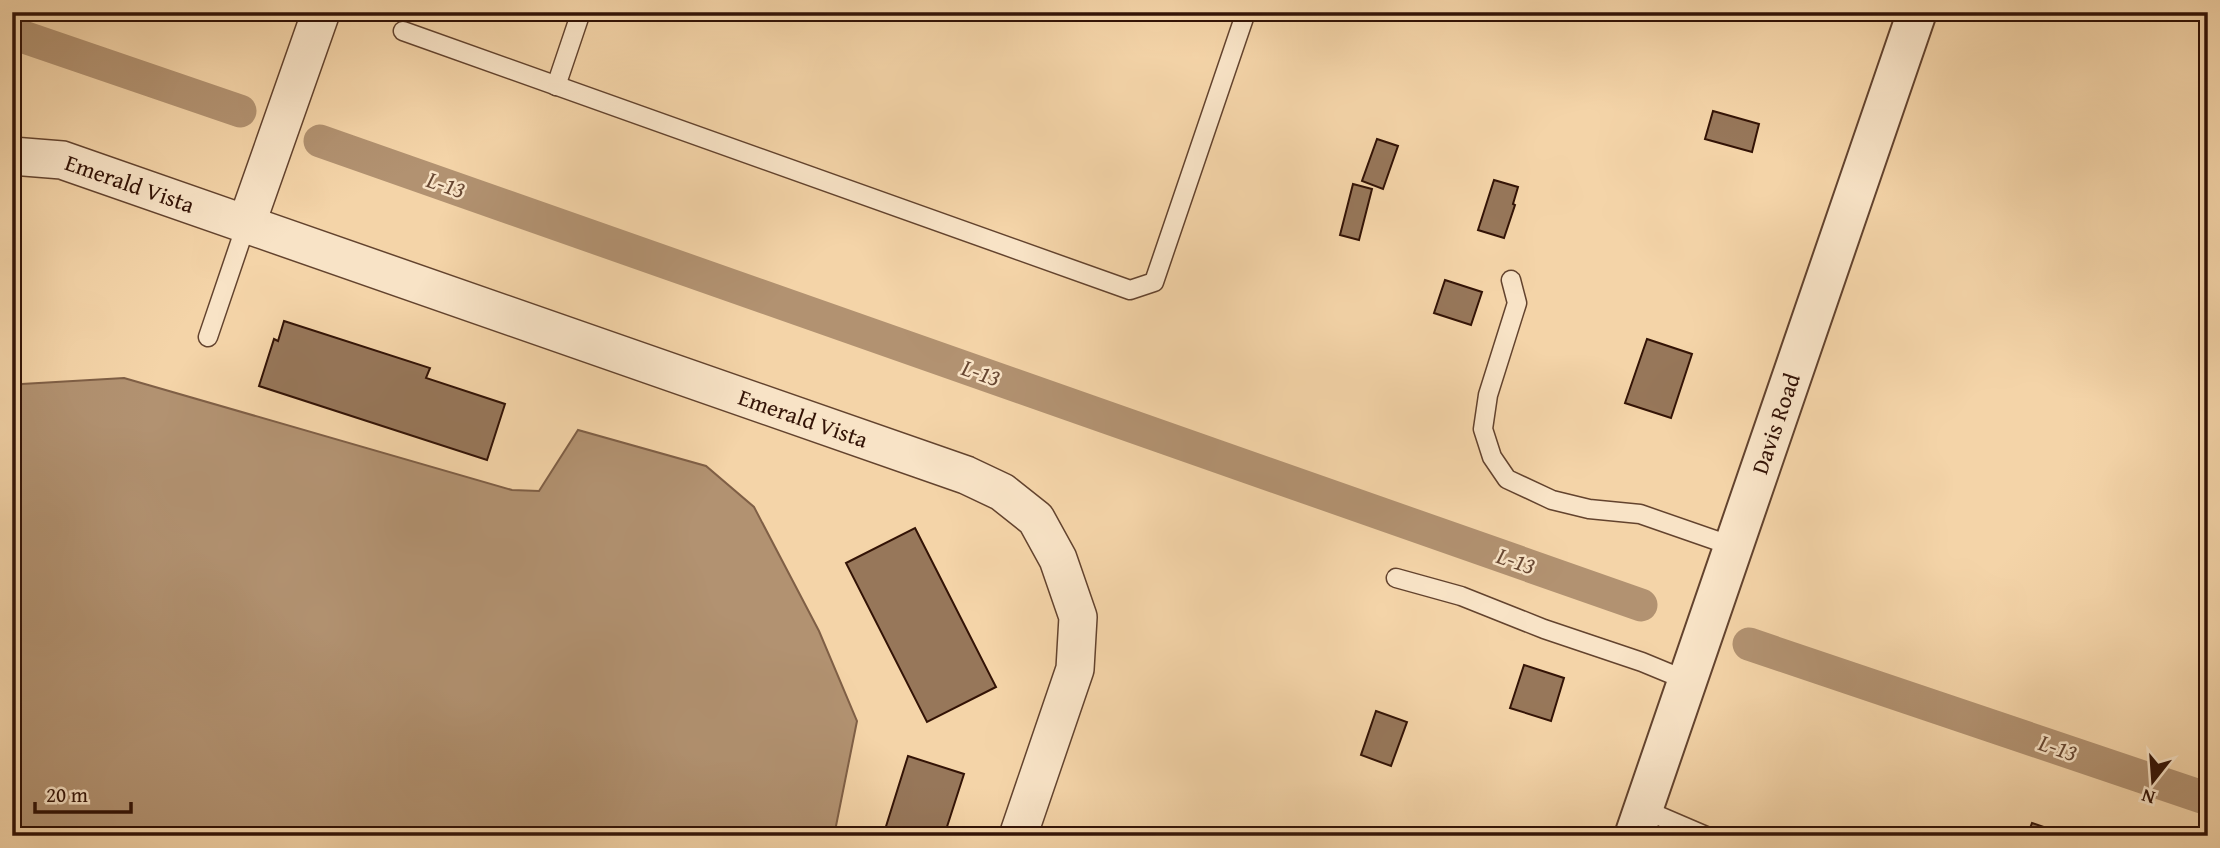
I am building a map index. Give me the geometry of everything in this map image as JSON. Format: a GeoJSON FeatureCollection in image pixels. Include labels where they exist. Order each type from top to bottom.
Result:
{"type":"FeatureCollection","features":[{"type":"Feature","properties":{"kind":"street"},"geometry":{"type":"LineString","coordinates":[[246,225],[321,12]]}},
{"type":"Feature","properties":{"kind":"street","name":"Davis Road"},"geometry":{"type":"LineString","coordinates":[[1639,822],[1917,12]]}},
{"type":"Feature","properties":{"kind":"street","name":"Emerald Vista"},"geometry":{"type":"LineString","coordinates":[[12,156],[62,160],[966,475],[1002,492],[1036,519],[1058,559],[1078,617],[1074,669],[1018,836]]}},
{"type":"Feature","properties":{"kind":"lane"},"geometry":{"type":"LineString","coordinates":[[556,86],[581,12]]}},
{"type":"Feature","properties":{"kind":"lane"},"geometry":{"type":"LineString","coordinates":[[403,32],[1130,290],[1153,282],[1246,12]]}},
{"type":"Feature","properties":{"kind":"lane"},"geometry":{"type":"LineString","coordinates":[[208,337],[246,225]]}},
{"type":"Feature","properties":{"kind":"lane"},"geometry":{"type":"LineString","coordinates":[[1511,280],[1517,303],[1489,396],[1483,429],[1492,457],[1507,479],[1552,500],[1589,509],[1640,514],[1735,547]]}},
{"type":"Feature","properties":{"kind":"lane"},"geometry":{"type":"LineString","coordinates":[[1396,578],[1461,596],[1688,681]]}},
{"type":"Feature","properties":{"kind":"lane"},"geometry":{"type":"LineString","coordinates":[[1639,822],[1706,836]]}},
{"type":"Feature","properties":{"kind":"shaded area"},"geometry":{"type":"Polygon","coordinates":[[[124,378],[512,490],[539,491],[578,430],[706,466],[754,507],[819,631],[857,721],[834,836],[12,836],[12,398],[22,384],[124,378]]]}},
{"type":"Feature","properties":{"kind":"building"},"geometry":{"type":"Polygon","coordinates":[[[1713,111],[1759,124],[1752,152],[1705,139],[1713,111]]]}},
{"type":"Feature","properties":{"kind":"building"},"geometry":{"type":"Polygon","coordinates":[[[1377,139],[1398,146],[1383,189],[1362,181],[1377,139]]]}},
{"type":"Feature","properties":{"kind":"building"},"geometry":{"type":"Polygon","coordinates":[[[1494,180],[1518,187],[1504,238],[1478,230],[1494,180]]]}},
{"type":"Feature","properties":{"kind":"building"},"geometry":{"type":"Polygon","coordinates":[[[1353,184],[1372,189],[1359,240],[1340,235],[1353,184]]]}},
{"type":"Feature","properties":{"kind":"building"},"geometry":{"type":"Polygon","coordinates":[[[1445,280],[1482,292],[1471,325],[1434,313],[1445,280]]]}},
{"type":"Feature","properties":{"kind":"building"},"geometry":{"type":"Polygon","coordinates":[[[284,321],[430,368],[426,378],[505,404],[487,460],[259,386],[274,339],[278,341],[284,321]]]}},
{"type":"Feature","properties":{"kind":"building"},"geometry":{"type":"Polygon","coordinates":[[[1647,339],[1692,354],[1671,418],[1625,403],[1647,339]]]}},
{"type":"Feature","properties":{"kind":"building"},"geometry":{"type":"Polygon","coordinates":[[[915,528],[996,687],[927,722],[846,563],[915,528]]]}},
{"type":"Feature","properties":{"kind":"building"},"geometry":{"type":"Polygon","coordinates":[[[1524,665],[1564,678],[1551,721],[1510,708],[1524,665]]]}},
{"type":"Feature","properties":{"kind":"building"},"geometry":{"type":"Polygon","coordinates":[[[1376,711],[1407,722],[1391,766],[1361,755],[1376,711]]]}},
{"type":"Feature","properties":{"kind":"building"},"geometry":{"type":"Polygon","coordinates":[[[908,756],[964,774],[944,836],[883,836],[908,756]]]}},
{"type":"Feature","properties":{"kind":"building"},"geometry":{"type":"Polygon","coordinates":[[[2032,823],[2067,835],[2067,836],[2027,836],[2032,823]]]}},
{"type":"Feature","properties":{"kind":"waterway","name":"L-13"},"geometry":{"type":"LineString","coordinates":[[12,33],[240,111]]}},
{"type":"Feature","properties":{"kind":"waterway","name":"L-13"},"geometry":{"type":"LineString","coordinates":[[320,141],[1641,605]]}},
{"type":"Feature","properties":{"kind":"waterway","name":"L-13"},"geometry":{"type":"LineString","coordinates":[[1749,644],[2208,799]]}}]}
